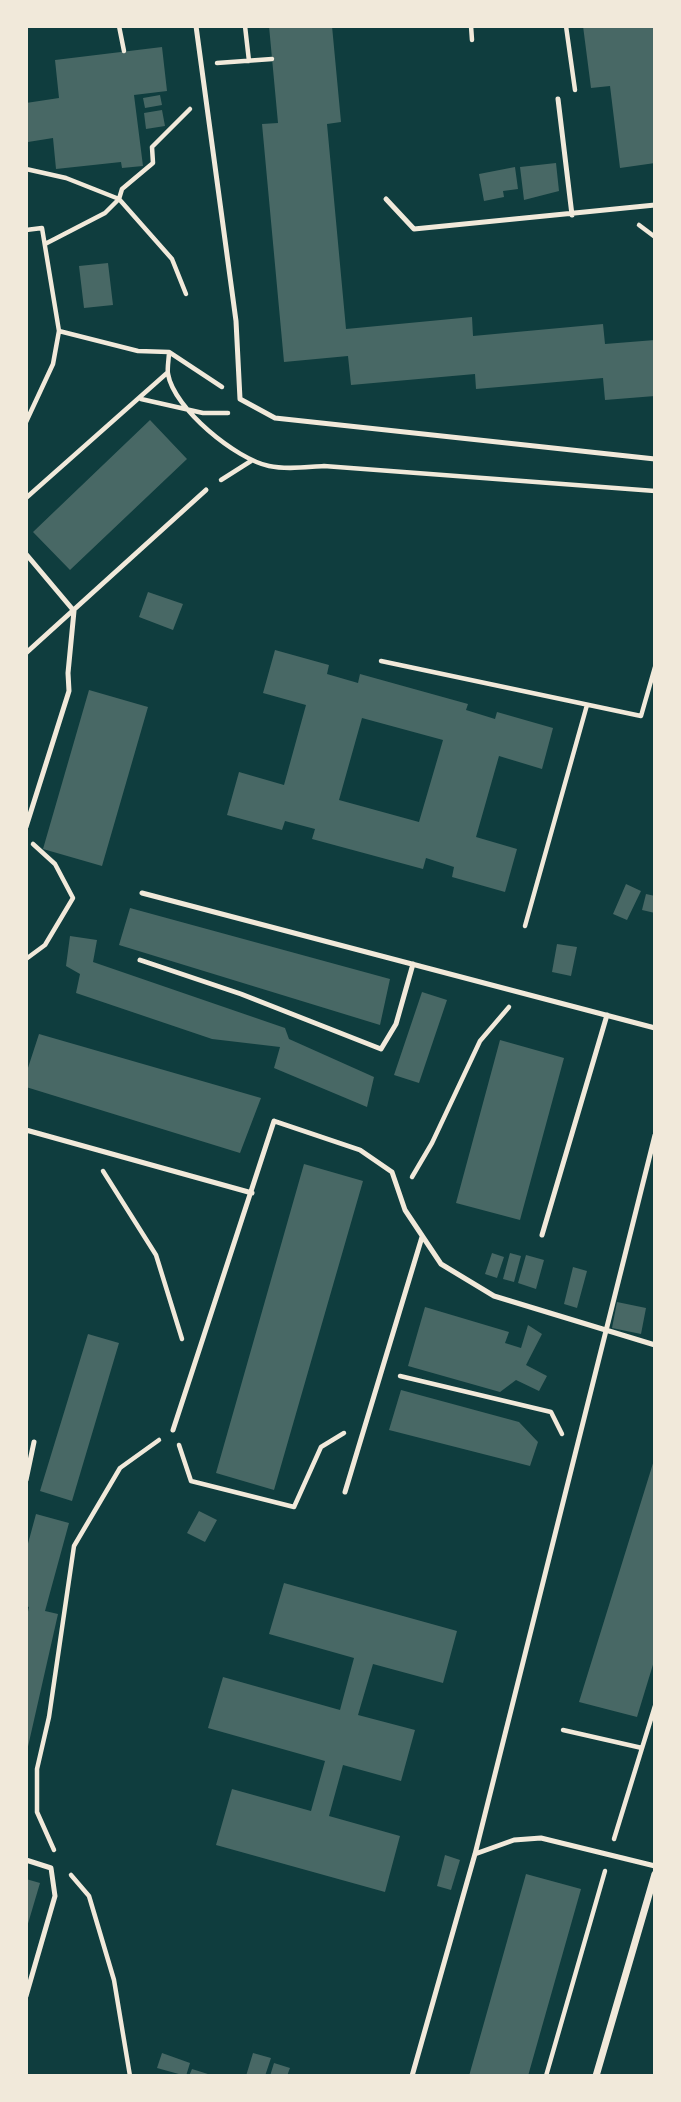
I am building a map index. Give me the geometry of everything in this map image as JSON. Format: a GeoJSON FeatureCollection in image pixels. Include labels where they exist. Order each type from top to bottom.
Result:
{"type":"FeatureCollection","features":[{"type":"Feature","properties":{"kind":"street"},"geometry":{"type":"LineString","coordinates":[[596,2076],[654,1877]]}},
{"type":"Feature","properties":{"kind":"lane"},"geometry":{"type":"LineString","coordinates":[[196,26],[236,321],[240,399],[275,418],[301,422],[655,459]]}},
{"type":"Feature","properties":{"kind":"lane"},"geometry":{"type":"LineString","coordinates":[[558,99],[572,215]]}},
{"type":"Feature","properties":{"kind":"lane"},"geometry":{"type":"LineString","coordinates":[[386,199],[414,229],[655,205]]}},
{"type":"Feature","properties":{"kind":"lane"},"geometry":{"type":"LineString","coordinates":[[26,653],[206,491]]}},
{"type":"Feature","properties":{"kind":"lane"},"geometry":{"type":"LineString","coordinates":[[26,554],[74,611],[68,673],[69,691],[26,827]]}},
{"type":"Feature","properties":{"kind":"lane"},"geometry":{"type":"LineString","coordinates":[[142,893],[655,1028]]}},
{"type":"Feature","properties":{"kind":"lane"},"geometry":{"type":"LineString","coordinates":[[140,960],[241,994],[380,1049],[396,1024],[413,964]]}},
{"type":"Feature","properties":{"kind":"lane"},"geometry":{"type":"LineString","coordinates":[[542,1235],[607,1015]]}},
{"type":"Feature","properties":{"kind":"lane"},"geometry":{"type":"LineString","coordinates":[[173,1430],[274,1121],[360,1150],[392,1172],[400,1197],[422,1237],[441,1264],[494,1296],[606,1333],[655,1345]]}},
{"type":"Feature","properties":{"kind":"lane"},"geometry":{"type":"LineString","coordinates":[[26,1130],[252,1193]]}},
{"type":"Feature","properties":{"kind":"lane"},"geometry":{"type":"LineString","coordinates":[[412,2076],[475,1854],[655,1135]]}},
{"type":"Feature","properties":{"kind":"lane"},"geometry":{"type":"LineString","coordinates":[[345,1492],[422,1237]]}},
{"type":"Feature","properties":{"kind":"lane"},"geometry":{"type":"LineString","coordinates":[[26,1480],[34,1442]]}},
{"type":"Feature","properties":{"kind":"lane"},"geometry":{"type":"LineString","coordinates":[[475,1854],[514,1840],[541,1838],[655,1866]]}},
{"type":"Feature","properties":{"kind":"lane"},"geometry":{"type":"LineString","coordinates":[[26,1860],[51,1868],[55,1896],[26,1996]]}},
{"type":"Feature","properties":{"kind":"path"},"geometry":{"type":"LineString","coordinates":[[119,26],[124,51]]}},
{"type":"Feature","properties":{"kind":"path"},"geometry":{"type":"LineString","coordinates":[[246,26],[249,61]]}},
{"type":"Feature","properties":{"kind":"path"},"geometry":{"type":"LineString","coordinates":[[471,26],[472,40]]}},
{"type":"Feature","properties":{"kind":"path"},"geometry":{"type":"LineString","coordinates":[[212,74],[211,64],[272,59]]}},
{"type":"Feature","properties":{"kind":"path"},"geometry":{"type":"LineString","coordinates":[[45,244],[96,218],[119,200],[122,189],[153,163],[152,147],[190,109],[206,100]]}},
{"type":"Feature","properties":{"kind":"path"},"geometry":{"type":"LineString","coordinates":[[26,169],[66,178],[119,200],[172,259],[187,294]]}},
{"type":"Feature","properties":{"kind":"path"},"geometry":{"type":"LineString","coordinates":[[639,225],[655,237]]}},
{"type":"Feature","properties":{"kind":"path"},"geometry":{"type":"LineString","coordinates":[[26,230],[43,228],[59,331],[53,364],[26,422]]}},
{"type":"Feature","properties":{"kind":"path"},"geometry":{"type":"LineString","coordinates":[[59,331],[138,351],[169,352],[240,399]]}},
{"type":"Feature","properties":{"kind":"path"},"geometry":{"type":"LineString","coordinates":[[169,352],[167,373],[178,398],[216,436],[251,461],[288,468],[324,466],[655,491]]}},
{"type":"Feature","properties":{"kind":"path"},"geometry":{"type":"LineString","coordinates":[[26,498],[167,373]]}},
{"type":"Feature","properties":{"kind":"path"},"geometry":{"type":"LineString","coordinates":[[140,399],[186,407],[203,413],[247,413],[261,410]]}},
{"type":"Feature","properties":{"kind":"path"},"geometry":{"type":"LineString","coordinates":[[206,491],[251,461]]}},
{"type":"Feature","properties":{"kind":"path"},"geometry":{"type":"LineString","coordinates":[[381,661],[641,716],[655,667]]}},
{"type":"Feature","properties":{"kind":"path"},"geometry":{"type":"LineString","coordinates":[[525,926],[587,705]]}},
{"type":"Feature","properties":{"kind":"path"},"geometry":{"type":"LineString","coordinates":[[26,838],[55,864],[73,898],[45,945],[26,959]]}},
{"type":"Feature","properties":{"kind":"path"},"geometry":{"type":"LineString","coordinates":[[400,1197],[432,1143],[480,1041],[521,992]]}},
{"type":"Feature","properties":{"kind":"path"},"geometry":{"type":"LineString","coordinates":[[87,1147],[156,1255],[192,1373]]}},
{"type":"Feature","properties":{"kind":"path"},"geometry":{"type":"LineString","coordinates":[[382,1371],[551,1412],[574,1460]]}},
{"type":"Feature","properties":{"kind":"path"},"geometry":{"type":"LineString","coordinates":[[60,1861],[37,1812],[37,1769],[49,1717],[74,1546],[120,1468],[173,1430],[191,1481],[294,1507],[321,1447],[367,1419]]}},
{"type":"Feature","properties":{"kind":"path"},"geometry":{"type":"LineString","coordinates":[[546,2076],[655,1706]]}},
{"type":"Feature","properties":{"kind":"path"},"geometry":{"type":"LineString","coordinates":[[563,1730],[642,1748]]}},
{"type":"Feature","properties":{"kind":"path"},"geometry":{"type":"LineString","coordinates":[[67,1870],[89,1896],[114,1980],[130,2076]]}},
{"type":"Feature","properties":{"kind":"building"},"geometry":{"type":"Polygon","coordinates":[[[269,26],[332,26],[341,122],[327,124],[346,329],[472,317],[473,336],[603,324],[605,344],[655,340],[655,396],[605,400],[603,378],[476,389],[475,374],[351,385],[348,356],[284,362],[262,124],[278,123],[269,26]]]}},
{"type":"Feature","properties":{"kind":"building"},"geometry":{"type":"Polygon","coordinates":[[[583,26],[655,26],[655,163],[620,168],[610,86],[591,88],[583,26]]]}},
{"type":"Feature","properties":{"kind":"building"},"geometry":{"type":"Polygon","coordinates":[[[162,47],[167,91],[134,95],[143,166],[122,168],[121,162],[56,169],[53,138],[28,142],[26,103],[59,98],[55,60],[162,47]]]}},
{"type":"Feature","properties":{"kind":"building"},"geometry":{"type":"Polygon","coordinates":[[[160,95],[162,105],[145,108],[143,98],[160,95]]]}},
{"type":"Feature","properties":{"kind":"building"},"geometry":{"type":"Polygon","coordinates":[[[162,110],[165,126],[146,129],[144,113],[162,110]]]}},
{"type":"Feature","properties":{"kind":"building"},"geometry":{"type":"Polygon","coordinates":[[[556,163],[559,191],[524,200],[520,167],[556,163]]]}},
{"type":"Feature","properties":{"kind":"building"},"geometry":{"type":"Polygon","coordinates":[[[515,167],[518,189],[503,191],[504,197],[484,201],[479,174],[515,167]]]}},
{"type":"Feature","properties":{"kind":"building"},"geometry":{"type":"Polygon","coordinates":[[[108,263],[113,305],[84,308],[79,266],[108,263]]]}},
{"type":"Feature","properties":{"kind":"building"},"geometry":{"type":"Polygon","coordinates":[[[150,420],[187,459],[70,570],[33,532],[150,420]]]}},
{"type":"Feature","properties":{"kind":"building"},"geometry":{"type":"Polygon","coordinates":[[[148,592],[183,604],[173,630],[139,617],[148,592]]]}},
{"type":"Feature","properties":{"kind":"building"},"geometry":{"type":"Polygon","coordinates":[[[275,650],[329,665],[327,674],[358,683],[360,674],[468,704],[466,710],[495,719],[497,712],[553,728],[542,769],[499,756],[476,837],[517,849],[505,892],[452,877],[454,867],[426,858],[423,869],[312,839],[315,829],[285,821],[282,830],[227,815],[239,772],[284,785],[306,705],[263,693],[275,650]],[[362,718],[339,800],[419,822],[443,740],[362,718]]]}},
{"type":"Feature","properties":{"kind":"building"},"geometry":{"type":"Polygon","coordinates":[[[89,690],[148,707],[102,866],[43,849],[89,690]]]}},
{"type":"Feature","properties":{"kind":"building"},"geometry":{"type":"Polygon","coordinates":[[[626,884],[641,891],[627,920],[613,914],[626,884]]]}},
{"type":"Feature","properties":{"kind":"building"},"geometry":{"type":"Polygon","coordinates":[[[646,894],[655,896],[655,913],[642,910],[646,894]]]}},
{"type":"Feature","properties":{"kind":"building"},"geometry":{"type":"Polygon","coordinates":[[[130,908],[390,979],[380,1025],[119,945],[130,908]]]}},
{"type":"Feature","properties":{"kind":"building"},"geometry":{"type":"Polygon","coordinates":[[[70,936],[97,940],[93,962],[285,1028],[289,1039],[374,1077],[367,1107],[274,1068],[280,1047],[212,1039],[76,993],[80,974],[66,966],[70,936]]]}},
{"type":"Feature","properties":{"kind":"building"},"geometry":{"type":"Polygon","coordinates":[[[557,944],[577,947],[571,976],[552,972],[557,944]]]}},
{"type":"Feature","properties":{"kind":"building"},"geometry":{"type":"Polygon","coordinates":[[[422,992],[447,1000],[419,1083],[394,1075],[422,992]]]}},
{"type":"Feature","properties":{"kind":"building"},"geometry":{"type":"Polygon","coordinates":[[[39,1034],[261,1098],[240,1153],[26,1087],[26,1074],[39,1034]]]}},
{"type":"Feature","properties":{"kind":"building"},"geometry":{"type":"Polygon","coordinates":[[[500,1040],[564,1058],[520,1220],[456,1203],[500,1040]]]}},
{"type":"Feature","properties":{"kind":"building"},"geometry":{"type":"Polygon","coordinates":[[[304,1164],[363,1181],[274,1490],[216,1473],[304,1164]]]}},
{"type":"Feature","properties":{"kind":"building"},"geometry":{"type":"Polygon","coordinates":[[[492,1253],[504,1257],[497,1278],[485,1274],[492,1253]]]}},
{"type":"Feature","properties":{"kind":"building"},"geometry":{"type":"Polygon","coordinates":[[[510,1253],[521,1256],[514,1282],[503,1279],[510,1253]]]}},
{"type":"Feature","properties":{"kind":"building"},"geometry":{"type":"Polygon","coordinates":[[[526,1255],[544,1260],[536,1289],[518,1283],[526,1255]]]}},
{"type":"Feature","properties":{"kind":"building"},"geometry":{"type":"Polygon","coordinates":[[[573,1267],[587,1271],[577,1308],[564,1304],[573,1267]]]}},
{"type":"Feature","properties":{"kind":"building"},"geometry":{"type":"Polygon","coordinates":[[[617,1302],[646,1308],[641,1334],[612,1328],[617,1302]]]}},
{"type":"Feature","properties":{"kind":"building"},"geometry":{"type":"Polygon","coordinates":[[[425,1307],[509,1332],[505,1343],[521,1348],[528,1325],[542,1334],[526,1365],[547,1376],[539,1391],[516,1380],[500,1392],[408,1366],[425,1307]]]}},
{"type":"Feature","properties":{"kind":"building"},"geometry":{"type":"Polygon","coordinates":[[[88,1334],[119,1343],[72,1501],[40,1491],[88,1334]]]}},
{"type":"Feature","properties":{"kind":"building"},"geometry":{"type":"Polygon","coordinates":[[[401,1390],[519,1422],[538,1442],[530,1466],[389,1430],[401,1390]]]}},
{"type":"Feature","properties":{"kind":"building"},"geometry":{"type":"Polygon","coordinates":[[[654,1460],[655,1658],[637,1717],[579,1702],[654,1460]]]}},
{"type":"Feature","properties":{"kind":"building"},"geometry":{"type":"Polygon","coordinates":[[[199,1511],[217,1520],[205,1542],[187,1533],[199,1511]]]}},
{"type":"Feature","properties":{"kind":"building"},"geometry":{"type":"Polygon","coordinates":[[[36,1514],[69,1523],[45,1611],[58,1614],[27,1751],[26,1621],[29,1607],[26,1606],[26,1551],[36,1514]]]}},
{"type":"Feature","properties":{"kind":"building"},"geometry":{"type":"Polygon","coordinates":[[[284,1583],[457,1631],[443,1683],[373,1664],[358,1715],[415,1730],[401,1781],[343,1765],[329,1816],[400,1836],[385,1892],[216,1845],[232,1789],[311,1811],[325,1761],[208,1728],[223,1677],[340,1710],[354,1658],[269,1634],[284,1583]]]}},
{"type":"Feature","properties":{"kind":"building"},"geometry":{"type":"Polygon","coordinates":[[[445,1855],[460,1860],[451,1890],[437,1886],[445,1855]]]}},
{"type":"Feature","properties":{"kind":"building"},"geometry":{"type":"Polygon","coordinates":[[[526,1874],[581,1889],[528,2076],[469,2076],[526,1874]]]}},
{"type":"Feature","properties":{"kind":"building"},"geometry":{"type":"Polygon","coordinates":[[[26,1879],[40,1883],[27,1927],[26,1927],[26,1879]]]}},
{"type":"Feature","properties":{"kind":"building"},"geometry":{"type":"Polygon","coordinates":[[[162,2053],[190,2063],[186,2076],[157,2068],[162,2053]]]}},
{"type":"Feature","properties":{"kind":"building"},"geometry":{"type":"Polygon","coordinates":[[[253,2053],[271,2058],[265,2076],[246,2076],[253,2053]]]}},
{"type":"Feature","properties":{"kind":"building"},"geometry":{"type":"Polygon","coordinates":[[[274,2063],[290,2068],[287,2076],[270,2076],[274,2063]]]}},
{"type":"Feature","properties":{"kind":"building"},"geometry":{"type":"Polygon","coordinates":[[[192,2069],[211,2075],[189,2076],[192,2069]]]}}]}
